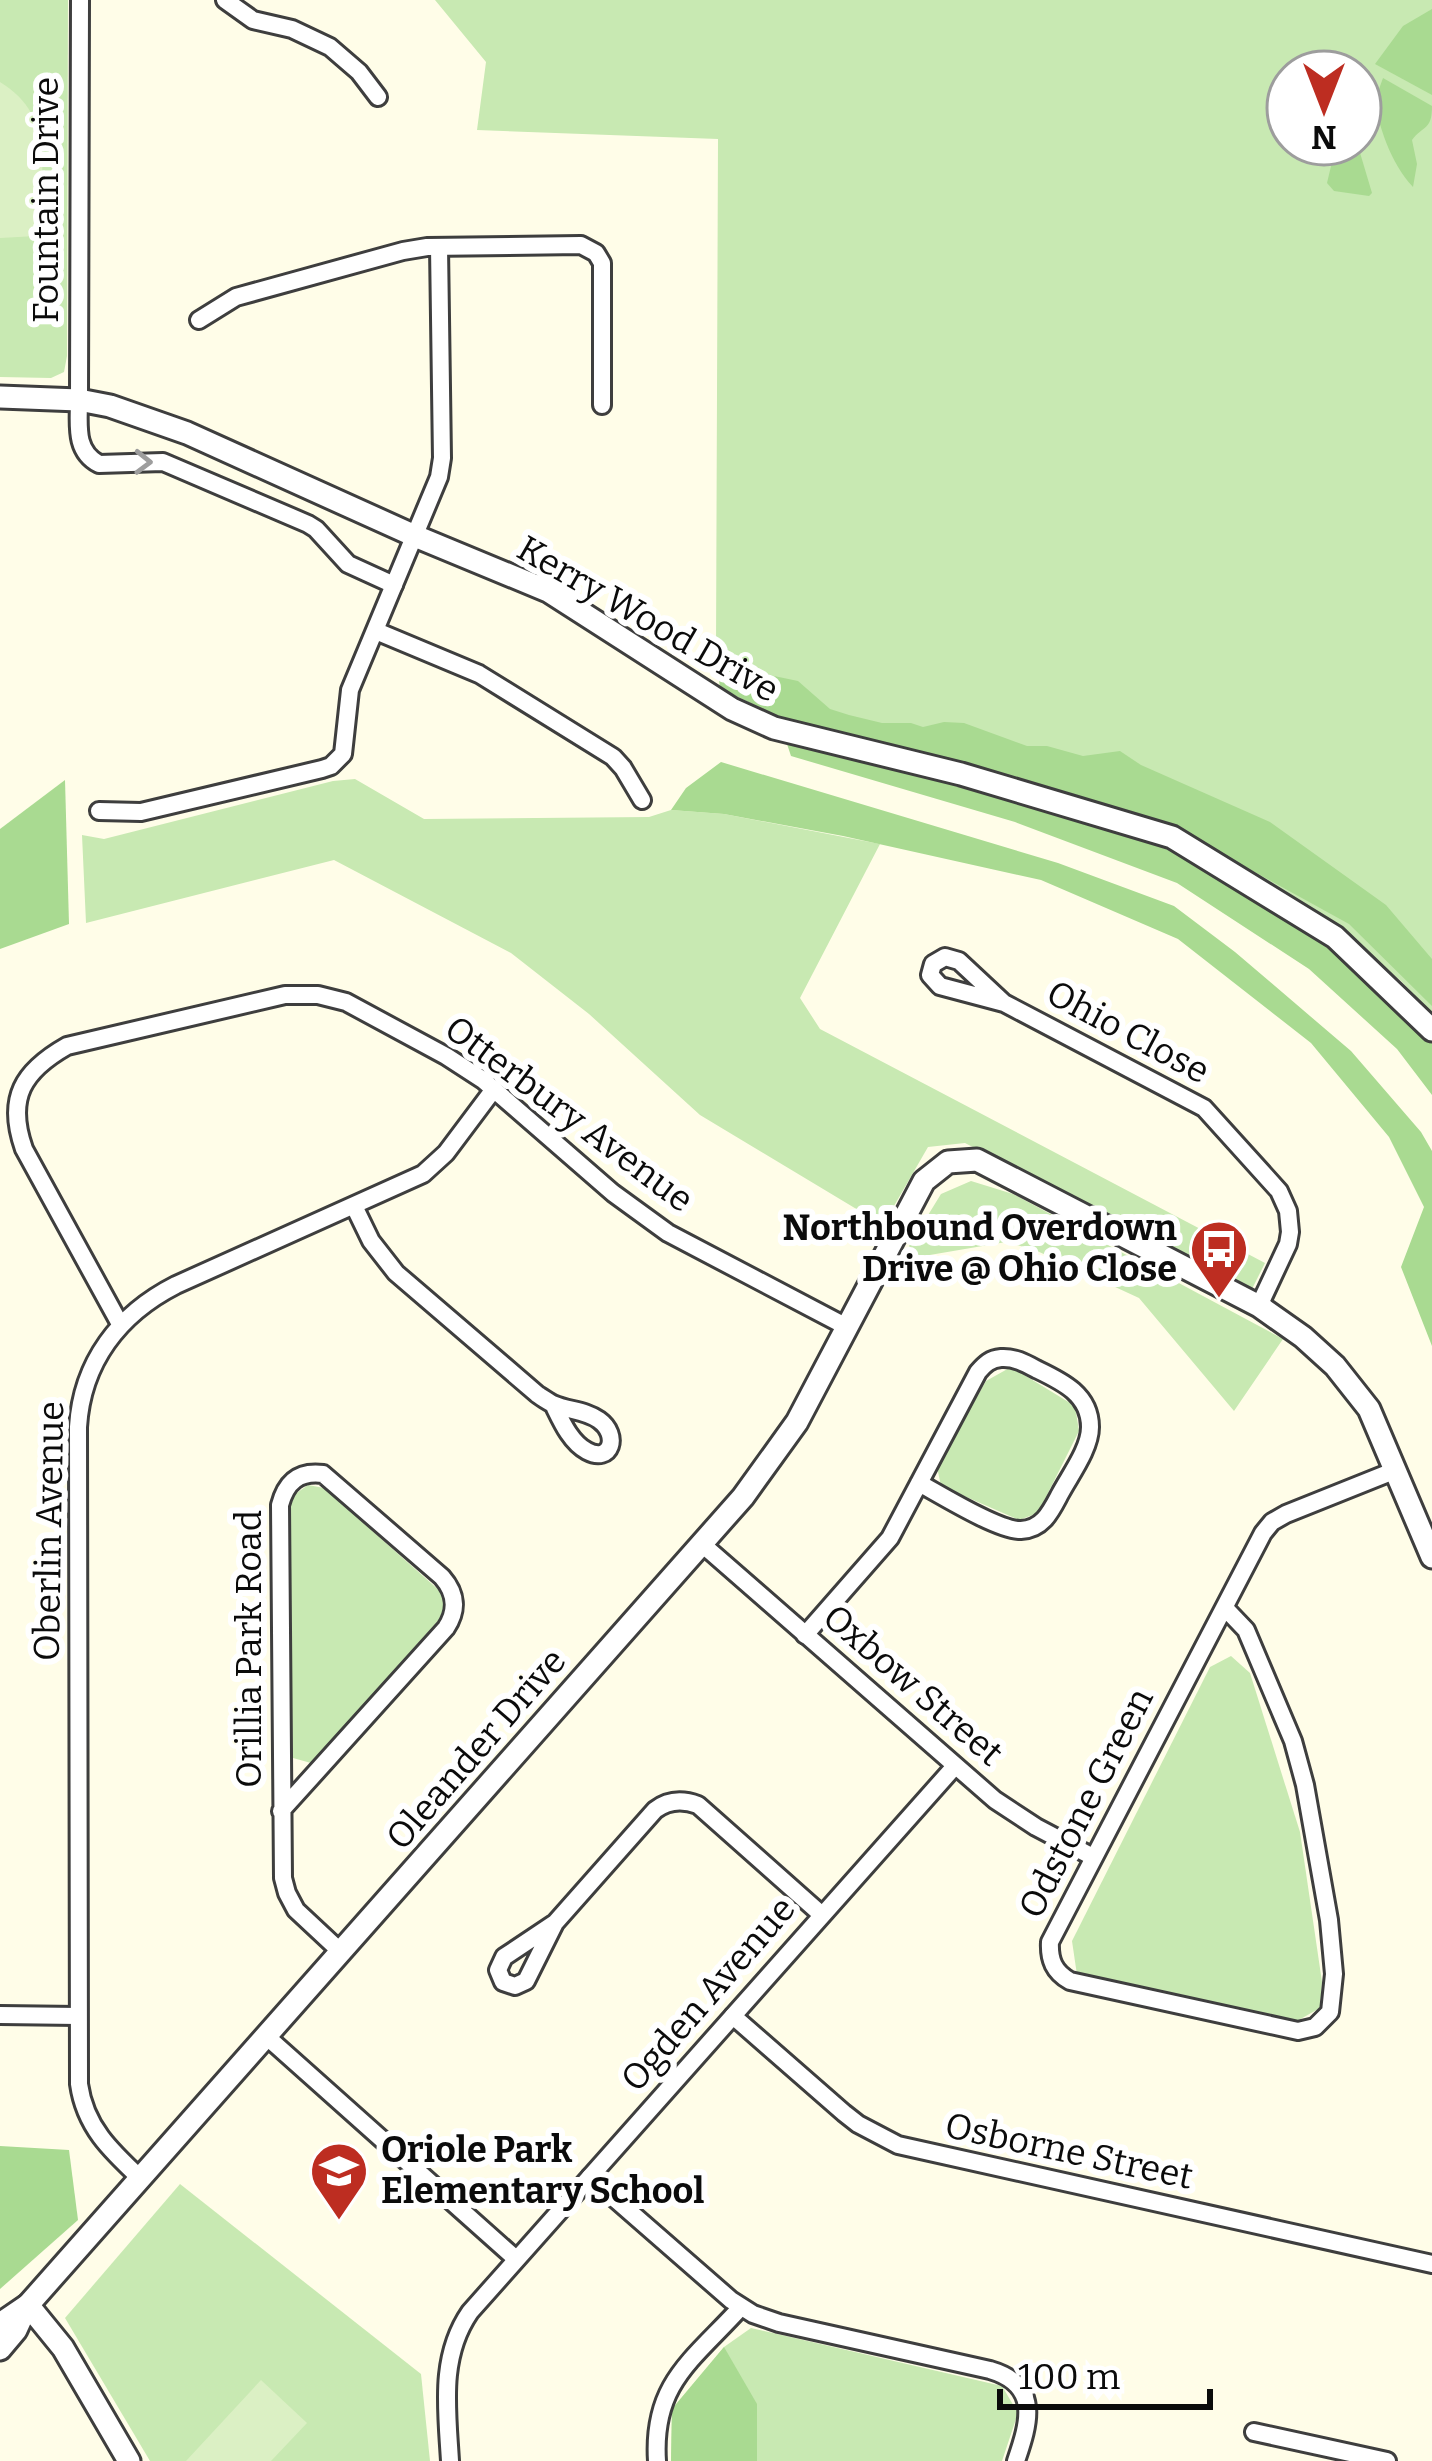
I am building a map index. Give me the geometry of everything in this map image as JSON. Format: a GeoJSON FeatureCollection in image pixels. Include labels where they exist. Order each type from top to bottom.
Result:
{"type":"FeatureCollection","features":[{"type":"Feature","properties":{"kind":"street","name":"Fountain Drive"},"geometry":{"type":"LineString","coordinates":[[80,0],[80,444],[99,464],[163,462],[308,524],[348,564],[394,585]]}},
{"type":"Feature","properties":{"kind":"street"},"geometry":{"type":"LineString","coordinates":[[225,0],[254,20],[292,29],[330,47],[359,72],[377,97]]}},
{"type":"Feature","properties":{"kind":"street"},"geometry":{"type":"LineString","coordinates":[[199,320],[236,297],[403,251],[581,245],[596,253],[602,263],[602,405]]}},
{"type":"Feature","properties":{"kind":"street"},"geometry":{"type":"LineString","coordinates":[[99,811],[141,812],[331,766],[343,754],[350,690],[436,487],[442,458],[439,247]]}},
{"type":"Feature","properties":{"kind":"street","name":"Kerry Wood Drive"},"geometry":{"type":"LineString","coordinates":[[0,397],[79,400],[187,433],[548,591],[732,709],[774,728],[962,774],[1172,837],[1335,937],[1432,1030]]}},
{"type":"Feature","properties":{"kind":"street"},"geometry":{"type":"LineString","coordinates":[[376,631],[479,674],[613,757],[642,800]]}},
{"type":"Feature","properties":{"kind":"street","name":"Otterbury Avenue"},"geometry":{"type":"LineString","coordinates":[[120,1324],[20,1136],[18,1107],[33,1069],[67,1046],[253,1001],[318,995],[366,1011],[446,1055],[494,1089],[649,1221],[847,1327]]}},
{"type":"Feature","properties":{"kind":"street","name":"Ohio Close"},"geometry":{"type":"LineString","coordinates":[[1004,1003],[1197,1102],[1271,1181],[1284,1201],[1290,1232],[1285,1255],[1258,1306]]}},
{"type":"Feature","properties":{"kind":"street","name":"Oberlin Avenue"},"geometry":{"type":"LineString","coordinates":[[141,2179],[99,2137],[79,2084],[79,1411],[93,1365],[120,1324],[146,1302],[429,1169],[494,1089]]}},
{"type":"Feature","properties":{"kind":"street","name":"Oleander Drive"},"geometry":{"type":"LineString","coordinates":[[0,2324],[28,2305],[743,1497],[787,1437],[924,1181],[948,1162],[976,1160],[1258,1306]]}},
{"type":"Feature","properties":{"kind":"street"},"geometry":{"type":"LineString","coordinates":[[354,1206],[371,1241],[396,1274],[522,1384],[553,1404]]}},
{"type":"Feature","properties":{"kind":"street"},"geometry":{"type":"LineString","coordinates":[[1258,1306],[1335,1366],[1369,1409],[1432,1557]]}},
{"type":"Feature","properties":{"kind":"street"},"geometry":{"type":"LineString","coordinates":[[805,1635],[890,1538],[919,1483],[978,1372],[989,1361],[1010,1358],[1044,1372],[1069,1386],[1087,1409],[1086,1444],[1050,1513],[1037,1526],[1004,1527],[919,1483]]}},
{"type":"Feature","properties":{"kind":"street","name":"Odstone Green"},"geometry":{"type":"LineString","coordinates":[[1226,1608],[1246,1630],[1300,1763],[1332,1937],[1330,2012],[1315,2027],[1298,2031],[1070,1981],[1052,1962],[1050,1942],[1258,1540],[1272,1522],[1396,1470]]}},
{"type":"Feature","properties":{"kind":"street","name":"Orillia Park Road"},"geometry":{"type":"LineString","coordinates":[[281,1811],[446,1628],[454,1611],[452,1590],[442,1577],[330,1478],[314,1473],[295,1478],[280,1505],[281,1811],[282,1866],[287,1893],[302,1918],[341,1952]]}},
{"type":"Feature","properties":{"kind":"street","name":"Oxbow Street"},"geometry":{"type":"LineString","coordinates":[[702,1544],[1017,1816],[1093,1857]]}},
{"type":"Feature","properties":{"kind":"street","name":"Ogden Avenue"},"geometry":{"type":"LineString","coordinates":[[450,2461],[447,2379],[454,2342],[470,2312],[955,1766]]}},
{"type":"Feature","properties":{"kind":"street"},"geometry":{"type":"LineString","coordinates":[[555,1923],[655,1810],[681,1800],[698,1805],[822,1915]]}},
{"type":"Feature","properties":{"kind":"street"},"geometry":{"type":"LineString","coordinates":[[0,2015],[78,2016]]}},
{"type":"Feature","properties":{"kind":"street","name":"Osborne Street"},"geometry":{"type":"LineString","coordinates":[[733,2016],[844,2113],[898,2145],[1432,2264]]}},
{"type":"Feature","properties":{"kind":"street"},"geometry":{"type":"LineString","coordinates":[[266,2036],[516,2259]]}},
{"type":"Feature","properties":{"kind":"street"},"geometry":{"type":"LineString","coordinates":[[590,2177],[741,2307],[778,2323],[1001,2373],[1018,2386],[1027,2403],[1027,2427],[1016,2461]]}},
{"type":"Feature","properties":{"kind":"street"},"geometry":{"type":"LineString","coordinates":[[28,2305],[63,2348],[129,2461]]}},
{"type":"Feature","properties":{"kind":"street","name":"Oleander Drive"},"geometry":{"type":"LineString","coordinates":[[0,2349],[28,2305]]}},
{"type":"Feature","properties":{"kind":"street"},"geometry":{"type":"LineString","coordinates":[[657,2461],[656,2427],[669,2388],[741,2307]]}},
{"type":"Feature","properties":{"kind":"street"},"geometry":{"type":"LineString","coordinates":[[1254,2432],[1387,2461]]}},
{"type":"Feature","properties":{"kind":"green space"},"geometry":{"type":"Polygon","coordinates":[[[0,0],[68,0],[67,356],[64,372],[51,378],[0,377],[0,0]]]}},
{"type":"Feature","properties":{"kind":"green space"},"geometry":{"type":"Polygon","coordinates":[[[435,0],[1432,0],[1432,1014],[1401,981],[1337,928],[1175,828],[964,763],[777,716],[720,688],[716,648],[718,139],[477,130],[486,62],[435,0]]]}},
{"type":"Feature","properties":{"kind":"green space"},"geometry":{"type":"Polygon","coordinates":[[[1432,9],[1432,95],[1384,69],[1384,52],[1403,26],[1432,9]]]}},
{"type":"Feature","properties":{"kind":"green space"},"geometry":{"type":"Polygon","coordinates":[[[1384,79],[1432,106],[1429,124],[1412,140],[1417,164],[1413,187],[1384,133],[1384,79]]]}},
{"type":"Feature","properties":{"kind":"green space"},"geometry":{"type":"Polygon","coordinates":[[[0,82],[19,97],[39,131],[42,171],[36,236],[0,238],[0,82]]]}},
{"type":"Feature","properties":{"kind":"green space"},"geometry":{"type":"Polygon","coordinates":[[[1331,168],[1365,168],[1372,193],[1334,191],[1327,183],[1331,168]]]}},
{"type":"Feature","properties":{"kind":"green space"},"geometry":{"type":"Polygon","coordinates":[[[716,648],[735,668],[798,681],[830,709],[849,715],[923,727],[964,723],[1027,746],[1083,756],[1120,751],[1141,765],[1270,822],[1386,905],[1432,959],[1432,1006],[1349,924],[1175,828],[964,763],[777,716],[720,688],[716,648]]]}},
{"type":"Feature","properties":{"kind":"green space"},"geometry":{"type":"Polygon","coordinates":[[[786,741],[1172,837],[1335,937],[1432,1030],[1432,1095],[1397,1049],[1309,969],[1177,883],[1015,822],[791,756],[786,741]]]}},
{"type":"Feature","properties":{"kind":"green space"},"geometry":{"type":"Polygon","coordinates":[[[721,762],[1058,863],[1174,906],[1235,952],[1351,1051],[1432,1151],[1432,1346],[1401,1267],[1424,1207],[1389,1137],[1311,1043],[1178,939],[1041,880],[843,836],[724,814],[671,810],[686,788],[721,762]]]}},
{"type":"Feature","properties":{"kind":"green space"},"geometry":{"type":"Polygon","coordinates":[[[355,779],[424,819],[649,817],[671,810],[724,814],[880,844],[800,998],[820,1029],[1265,1263],[1251,1291],[965,1143],[928,1147],[883,1225],[700,1115],[589,1014],[511,953],[334,860],[86,923],[82,835],[104,839],[355,779]]]}},
{"type":"Feature","properties":{"kind":"green space"},"geometry":{"type":"Polygon","coordinates":[[[65,780],[69,924],[0,949],[0,829],[65,780]]]}},
{"type":"Feature","properties":{"kind":"green space"},"geometry":{"type":"Polygon","coordinates":[[[971,1181],[1013,1194],[1283,1339],[1234,1411],[1139,1298],[1035,1250],[1006,1242],[918,1257],[909,1246],[941,1194],[971,1181]]]}},
{"type":"Feature","properties":{"kind":"green space"},"geometry":{"type":"Polygon","coordinates":[[[1011,1367],[1075,1406],[1079,1431],[1038,1513],[1019,1520],[941,1486],[937,1467],[986,1381],[1011,1367]]]}},
{"type":"Feature","properties":{"kind":"green space"},"geometry":{"type":"Polygon","coordinates":[[[308,1485],[324,1488],[441,1592],[445,1613],[311,1763],[293,1758],[290,1745],[291,1497],[308,1485]]]}},
{"type":"Feature","properties":{"kind":"green space"},"geometry":{"type":"Polygon","coordinates":[[[1231,1656],[1250,1673],[1300,1832],[1322,1982],[1320,2008],[1297,2021],[1077,1975],[1072,1941],[1210,1667],[1231,1656]]]}},
{"type":"Feature","properties":{"kind":"green space"},"geometry":{"type":"Polygon","coordinates":[[[0,2146],[69,2150],[78,2220],[0,2289],[0,2146]]]}},
{"type":"Feature","properties":{"kind":"green space"},"geometry":{"type":"Polygon","coordinates":[[[180,2184],[421,2374],[430,2461],[150,2461],[65,2318],[180,2184]]]}},
{"type":"Feature","properties":{"kind":"green space"},"geometry":{"type":"Polygon","coordinates":[[[751,2328],[1002,2386],[1018,2413],[1002,2461],[671,2461],[672,2409],[724,2347],[751,2328]]]}},
{"type":"Feature","properties":{"kind":"green space"},"geometry":{"type":"Polygon","coordinates":[[[724,2347],[757,2404],[757,2461],[671,2461],[672,2409],[724,2347]]]}},
{"type":"Feature","properties":{"kind":"green space"},"geometry":{"type":"Polygon","coordinates":[[[261,2380],[307,2423],[271,2461],[186,2461],[261,2380]]]}},
{"type":"Feature","properties":{"kind":"place","name":"Northbound Overdown Drive @ Ohio Close"},"geometry":{"type":"Point","coordinates":[1219,1300]}},
{"type":"Feature","properties":{"kind":"place","name":"Oriole Park Elementary School"},"geometry":{"type":"Point","coordinates":[339,2222]}}]}
